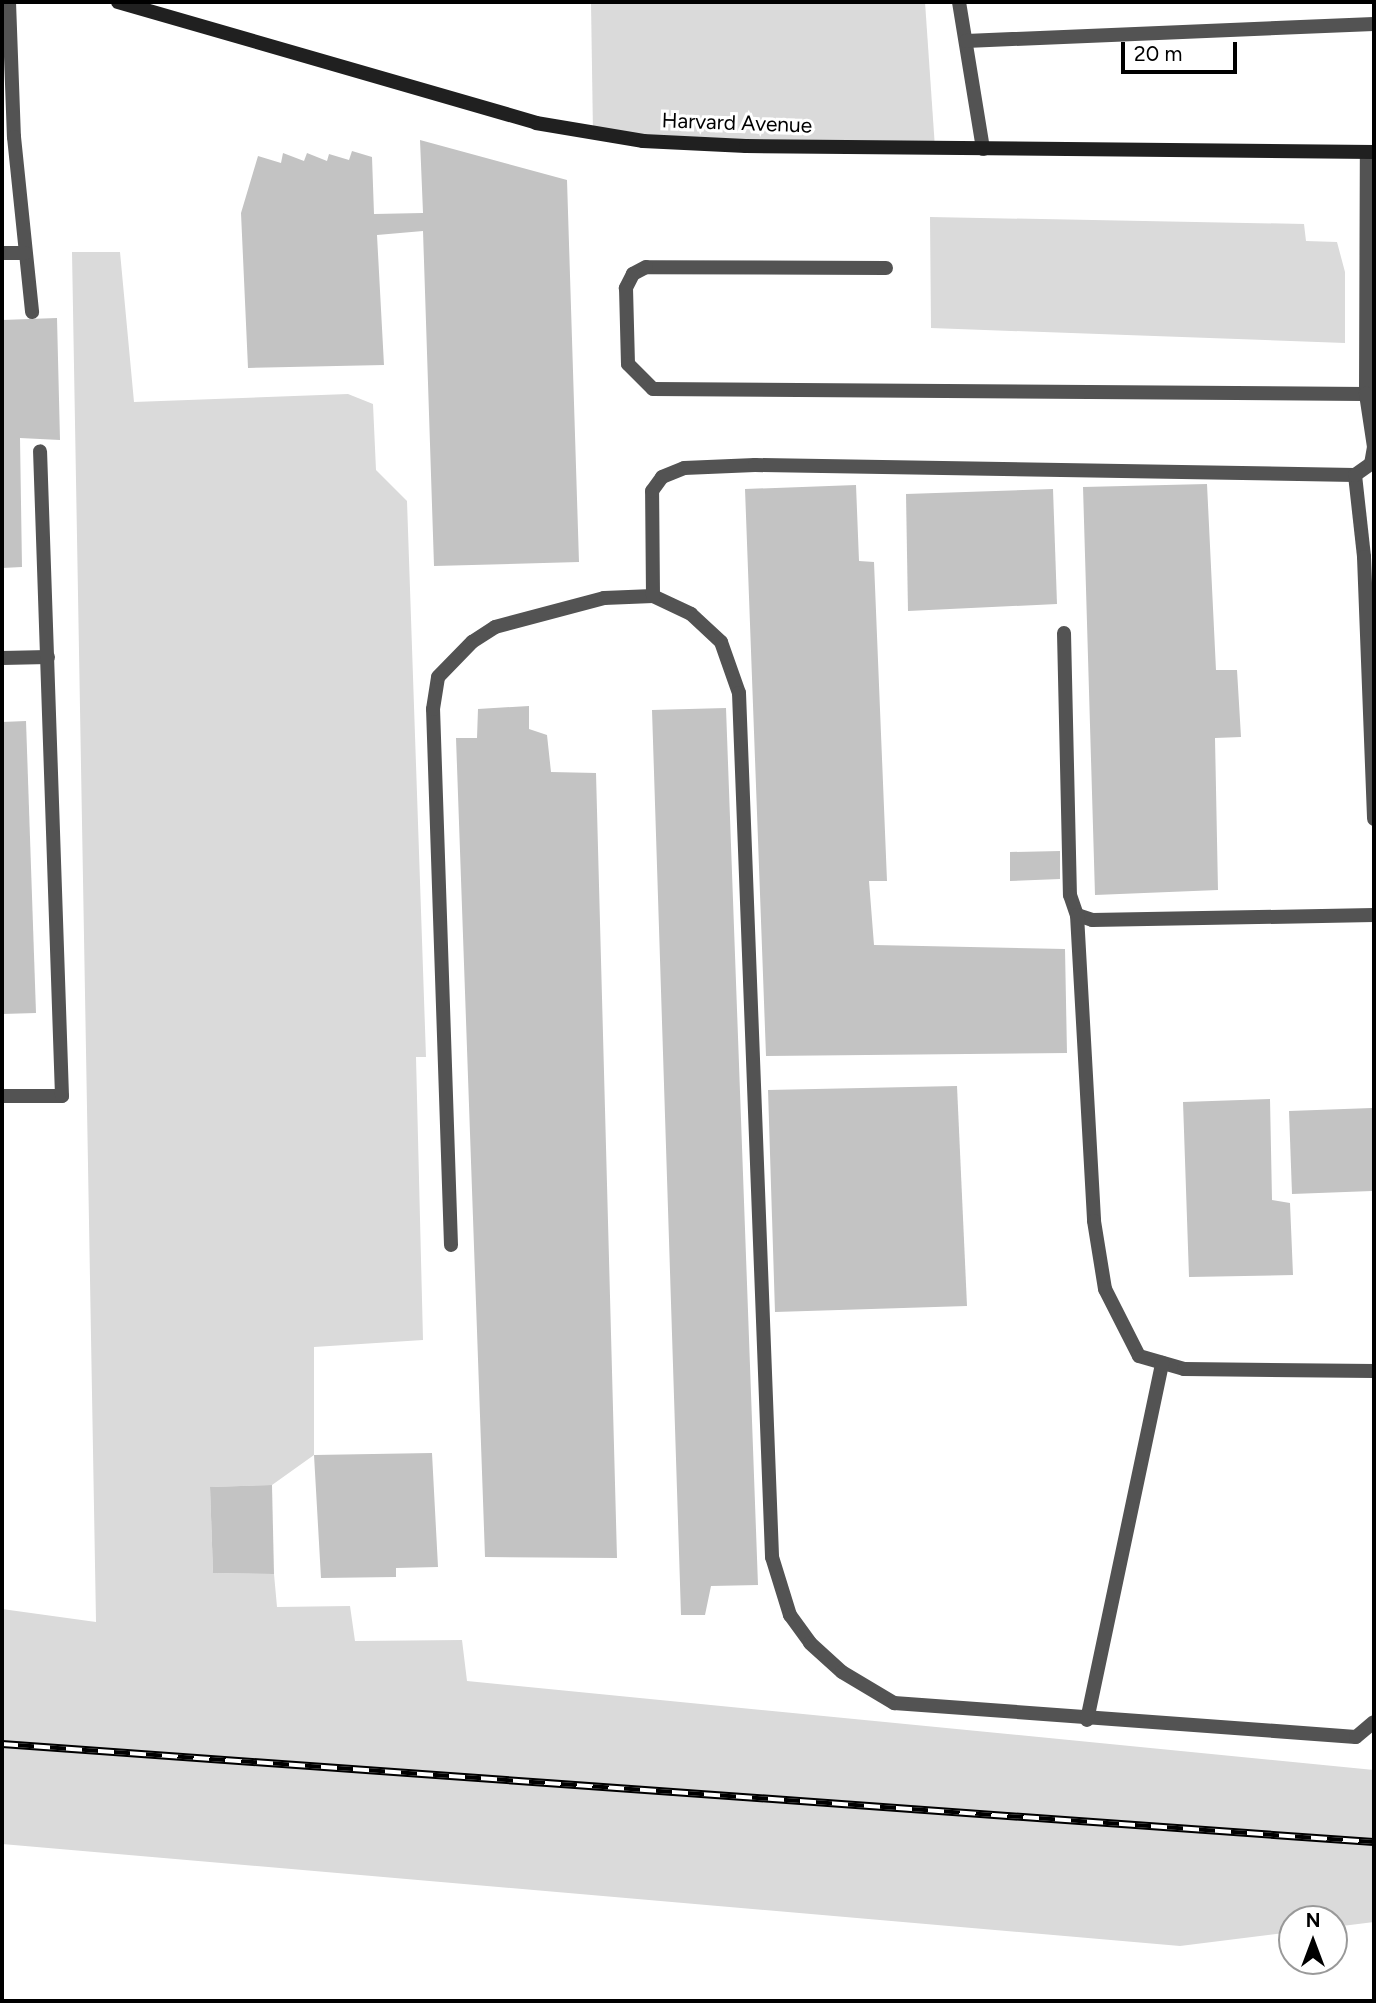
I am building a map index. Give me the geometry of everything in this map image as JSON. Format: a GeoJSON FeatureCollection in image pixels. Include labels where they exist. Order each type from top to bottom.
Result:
{"type":"FeatureCollection","features":[{"type":"Feature","properties":{"kind":"main road","name":"Harvard Avenue"},"geometry":{"type":"LineString","coordinates":[[118,2],[536,123],[593,134],[746,146],[1371,152]]}},
{"type":"Feature","properties":{"kind":"lane"},"geometry":{"type":"LineString","coordinates":[[9,2],[25,253],[32,312]]}},
{"type":"Feature","properties":{"kind":"lane"},"geometry":{"type":"LineString","coordinates":[[959,2],[983,149]]}},
{"type":"Feature","properties":{"kind":"lane"},"geometry":{"type":"LineString","coordinates":[[966,41],[1374,24]]}},
{"type":"Feature","properties":{"kind":"lane"},"geometry":{"type":"LineString","coordinates":[[653,596],[652,491],[662,477],[684,468],[755,465],[1355,475],[1371,464],[1374,447],[1366,394],[1371,152]]}},
{"type":"Feature","properties":{"kind":"lane"},"geometry":{"type":"LineString","coordinates":[[2,253],[25,253]]}},
{"type":"Feature","properties":{"kind":"lane"},"geometry":{"type":"LineString","coordinates":[[886,268],[646,267],[633,274],[626,288],[628,364],[653,389],[1366,394]]}},
{"type":"Feature","properties":{"kind":"lane"},"geometry":{"type":"LineString","coordinates":[[2,1096],[62,1097],[40,451]]}},
{"type":"Feature","properties":{"kind":"lane"},"geometry":{"type":"LineString","coordinates":[[1355,475],[1364,556],[1374,819]]}},
{"type":"Feature","properties":{"kind":"lane"},"geometry":{"type":"LineString","coordinates":[[451,1245],[433,709],[438,677],[472,642],[495,627],[604,598],[653,596],[691,614],[721,642],[739,693],[772,1557],[790,1615],[810,1643],[842,1672],[894,1703],[1087,1720],[1356,1737],[1374,1722]]}},
{"type":"Feature","properties":{"kind":"lane"},"geometry":{"type":"LineString","coordinates":[[1064,633],[1070,895],[1077,915],[1094,1221],[1105,1289],[1139,1356],[1184,1369],[1374,1371]]}},
{"type":"Feature","properties":{"kind":"lane"},"geometry":{"type":"LineString","coordinates":[[2,658],[48,657]]}},
{"type":"Feature","properties":{"kind":"lane"},"geometry":{"type":"LineString","coordinates":[[1077,915],[1092,920],[1374,915]]}},
{"type":"Feature","properties":{"kind":"lane"},"geometry":{"type":"LineString","coordinates":[[1087,1720],[1162,1363]]}},
{"type":"Feature","properties":{"kind":"shaded area"},"geometry":{"type":"Polygon","coordinates":[[[591,2],[925,2],[935,148],[593,134],[591,2]]]}},
{"type":"Feature","properties":{"kind":"shaded area"},"geometry":{"type":"Polygon","coordinates":[[[930,217],[1304,224],[1306,241],[1337,242],[1345,272],[1345,343],[931,328],[930,217]]]}},
{"type":"Feature","properties":{"kind":"shaded area"},"geometry":{"type":"Polygon","coordinates":[[[72,252],[120,252],[134,402],[348,394],[373,404],[376,470],[407,501],[426,1057],[416,1057],[423,1340],[314,1347],[314,1455],[272,1485],[210,1487],[213,1573],[274,1574],[277,1607],[350,1606],[355,1641],[462,1640],[467,1681],[1374,1770],[1374,1922],[1348,1925],[1348,1905],[1278,1905],[1278,1934],[1180,1946],[2,1844],[2,1609],[96,1622],[72,252]]]}},
{"type":"Feature","properties":{"kind":"building"},"geometry":{"type":"Polygon","coordinates":[[[420,140],[567,180],[579,562],[434,566],[423,231],[377,235],[384,365],[248,368],[241,213],[258,156],[281,163],[283,153],[304,161],[307,153],[327,161],[329,154],[349,160],[352,151],[372,157],[374,214],[423,213],[420,140]]]}},
{"type":"Feature","properties":{"kind":"building"},"geometry":{"type":"Polygon","coordinates":[[[57,318],[60,440],[20,438],[22,567],[2,568],[2,320],[57,318]]]}},
{"type":"Feature","properties":{"kind":"building"},"geometry":{"type":"Polygon","coordinates":[[[1207,484],[1216,670],[1237,670],[1241,737],[1215,738],[1218,890],[1095,895],[1083,487],[1207,484]]]}},
{"type":"Feature","properties":{"kind":"building"},"geometry":{"type":"Polygon","coordinates":[[[856,485],[859,561],[874,562],[887,881],[869,881],[874,945],[1065,949],[1067,1053],[766,1056],[745,489],[856,485]]]}},
{"type":"Feature","properties":{"kind":"building"},"geometry":{"type":"Polygon","coordinates":[[[1053,489],[1057,604],[908,611],[906,494],[1053,489]]]}},
{"type":"Feature","properties":{"kind":"building"},"geometry":{"type":"Polygon","coordinates":[[[529,706],[529,729],[547,735],[551,772],[596,773],[617,1558],[485,1557],[456,738],[477,738],[478,709],[529,706]]]}},
{"type":"Feature","properties":{"kind":"building"},"geometry":{"type":"Polygon","coordinates":[[[726,708],[758,1585],[711,1586],[705,1615],[681,1615],[652,710],[726,708]]]}},
{"type":"Feature","properties":{"kind":"building"},"geometry":{"type":"Polygon","coordinates":[[[26,721],[36,1013],[2,1014],[2,722],[26,721]]]}},
{"type":"Feature","properties":{"kind":"building"},"geometry":{"type":"Polygon","coordinates":[[[1060,851],[1060,879],[1010,881],[1010,852],[1060,851]]]}},
{"type":"Feature","properties":{"kind":"building"},"geometry":{"type":"Polygon","coordinates":[[[957,1086],[967,1306],[775,1312],[768,1090],[957,1086]]]}},
{"type":"Feature","properties":{"kind":"building"},"geometry":{"type":"Polygon","coordinates":[[[1270,1099],[1272,1200],[1290,1203],[1293,1275],[1189,1277],[1183,1102],[1270,1099]]]}},
{"type":"Feature","properties":{"kind":"building"},"geometry":{"type":"Polygon","coordinates":[[[1372,1108],[1372,1191],[1292,1194],[1289,1111],[1372,1108]]]}},
{"type":"Feature","properties":{"kind":"building"},"geometry":{"type":"Polygon","coordinates":[[[432,1453],[438,1567],[396,1568],[396,1577],[321,1578],[314,1455],[432,1453]]]}},
{"type":"Feature","properties":{"kind":"building"},"geometry":{"type":"Polygon","coordinates":[[[272,1485],[274,1574],[213,1573],[210,1487],[272,1485]]]}},
{"type":"Feature","properties":{"kind":"railway"},"geometry":{"type":"LineString","coordinates":[[2,1744],[1374,1842]]}}]}
